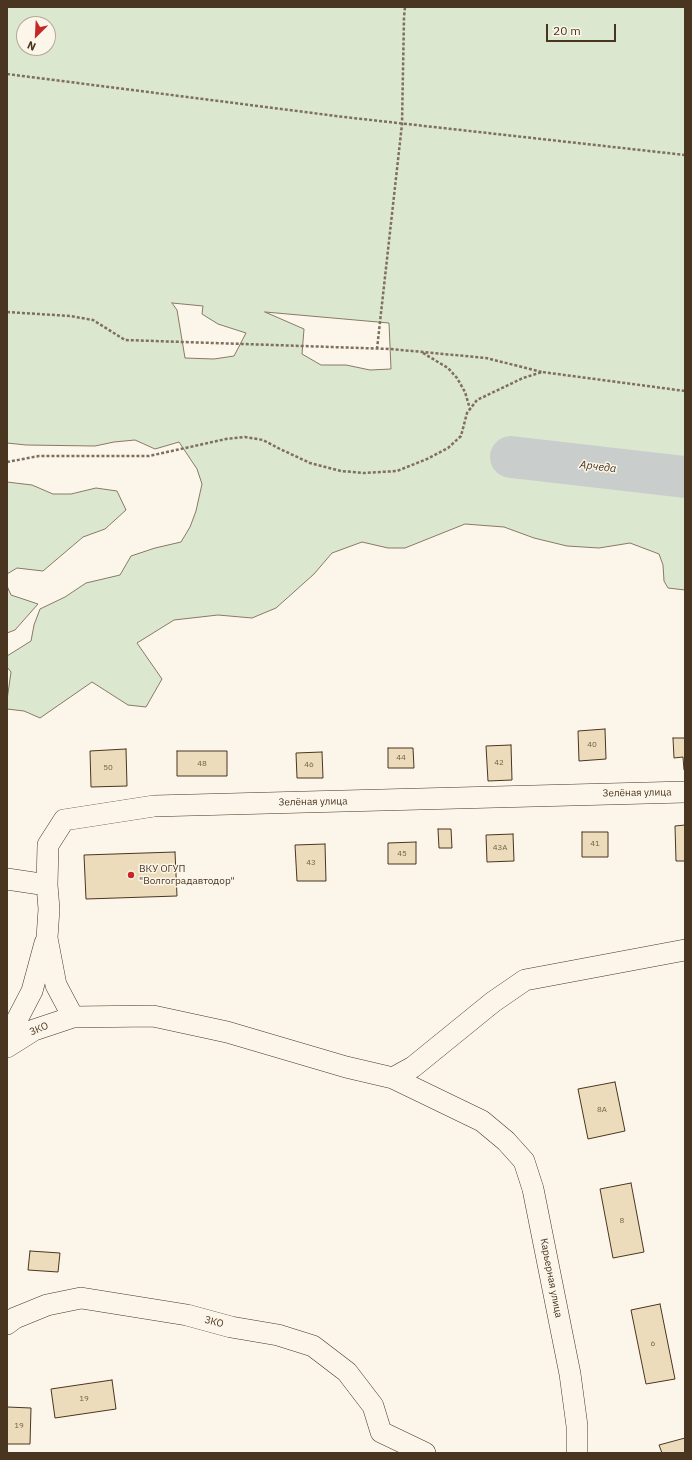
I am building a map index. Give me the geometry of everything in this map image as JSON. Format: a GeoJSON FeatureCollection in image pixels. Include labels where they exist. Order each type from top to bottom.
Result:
{"type":"FeatureCollection","features":[{"type":"Feature","properties":{"kind":"street","name":"Зелёная улица"},"geometry":{"type":"LineString","coordinates":[[7,1038],[32,991],[47,938],[49,909],[47,885],[48,845],[64,820],[154,806],[685,792]]}},
{"type":"Feature","properties":{"kind":"street"},"geometry":{"type":"LineString","coordinates":[[7,879],[47,885]]}},
{"type":"Feature","properties":{"kind":"street","name":"Зелёная улица"},"geometry":{"type":"LineString","coordinates":[[47,938],[56,985],[73,1017]]}},
{"type":"Feature","properties":{"kind":"street"},"geometry":{"type":"LineString","coordinates":[[393,1078],[412,1067],[493,1002],[525,980],[685,950]]}},
{"type":"Feature","properties":{"kind":"street","name":"ЗКО"},"geometry":{"type":"LineString","coordinates":[[7,1047],[34,1030],[73,1017],[153,1016],[228,1032],[346,1067],[393,1078]]}},
{"type":"Feature","properties":{"kind":"street","name":"Карьерная улица"},"geometry":{"type":"LineString","coordinates":[[393,1078],[482,1121],[506,1141],[524,1161],[533,1190],[570,1374],[577,1426],[577,1453]]}},
{"type":"Feature","properties":{"kind":"street","name":"ЗКО"},"geometry":{"type":"LineString","coordinates":[[7,1324],[15,1318],[47,1304],[81,1298],[187,1315],[231,1327],[278,1334],[313,1346],[347,1372],[372,1406],[388,1453]]}},
{"type":"Feature","properties":{"kind":"street"},"geometry":{"type":"LineString","coordinates":[[381,1432],[425,1453]]}},
{"type":"Feature","properties":{"kind":"path"},"geometry":{"type":"LineString","coordinates":[[377,349],[402,124],[405,7]]}},
{"type":"Feature","properties":{"kind":"path"},"geometry":{"type":"LineString","coordinates":[[7,74],[402,124],[685,155]]}},
{"type":"Feature","properties":{"kind":"path"},"geometry":{"type":"LineString","coordinates":[[7,312],[70,316],[93,320],[125,340],[422,352],[486,358],[542,372],[685,390]]}},
{"type":"Feature","properties":{"kind":"path"},"geometry":{"type":"LineString","coordinates":[[422,352],[448,368],[457,378],[465,392],[470,409]]}},
{"type":"Feature","properties":{"kind":"path"},"geometry":{"type":"LineString","coordinates":[[7,462],[39,456],[149,456],[226,439],[245,437],[263,440],[310,463],[341,471],[364,473],[397,471],[448,448],[461,436],[467,413],[477,400],[523,378],[542,372]]}},
{"type":"Feature","properties":{"kind":"green space"},"geometry":{"type":"Polygon","coordinates":[[[7,7],[685,7],[685,457],[672,462],[685,465],[685,590],[668,588],[664,581],[663,565],[659,554],[630,543],[599,548],[567,546],[534,538],[504,527],[465,524],[405,548],[388,548],[362,542],[332,553],[314,574],[276,608],[252,618],[218,615],[174,620],[137,643],[162,679],[146,707],[128,705],[92,682],[40,718],[24,711],[7,709],[11,672],[7,667],[7,656],[31,641],[34,625],[40,609],[65,597],[86,583],[120,575],[131,556],[155,548],[181,542],[190,527],[196,511],[202,484],[197,469],[179,442],[155,449],[135,440],[95,446],[26,445],[7,443],[7,7]],[[172,303],[177,310],[185,358],[214,359],[234,356],[246,333],[218,324],[202,314],[203,306],[172,303]],[[265,312],[304,329],[302,354],[321,365],[346,365],[370,370],[391,369],[389,323],[265,312]]]}},
{"type":"Feature","properties":{"kind":"green space"},"geometry":{"type":"Polygon","coordinates":[[[7,482],[32,485],[53,494],[71,494],[96,488],[117,491],[126,510],[105,529],[83,537],[43,571],[17,568],[7,574],[7,482]]]}},
{"type":"Feature","properties":{"kind":"green space"},"geometry":{"type":"Polygon","coordinates":[[[7,586],[11,595],[38,604],[15,630],[7,633],[7,586]]]}},
{"type":"Feature","properties":{"kind":"building"},"geometry":{"type":"Polygon","coordinates":[[[605,729],[606,759],[579,761],[578,731],[605,729]]]}},
{"type":"Feature","properties":{"kind":"building"},"geometry":{"type":"Polygon","coordinates":[[[673,738],[685,738],[685,770],[683,757],[674,758],[673,738]]]}},
{"type":"Feature","properties":{"kind":"building"},"geometry":{"type":"Polygon","coordinates":[[[511,745],[512,780],[488,781],[486,746],[511,745]]]}},
{"type":"Feature","properties":{"kind":"building"},"geometry":{"type":"Polygon","coordinates":[[[388,748],[413,748],[414,768],[388,768],[388,748]]]}},
{"type":"Feature","properties":{"kind":"building"},"geometry":{"type":"Polygon","coordinates":[[[126,749],[127,786],[91,787],[90,751],[126,749]]]}},
{"type":"Feature","properties":{"kind":"building"},"geometry":{"type":"Polygon","coordinates":[[[177,751],[227,751],[227,776],[177,776],[177,751]]]}},
{"type":"Feature","properties":{"kind":"building"},"geometry":{"type":"Polygon","coordinates":[[[322,752],[323,778],[297,778],[296,753],[322,752]]]}},
{"type":"Feature","properties":{"kind":"building"},"geometry":{"type":"Polygon","coordinates":[[[685,825],[685,861],[676,861],[675,826],[685,825]]]}},
{"type":"Feature","properties":{"kind":"building"},"geometry":{"type":"Polygon","coordinates":[[[438,829],[451,829],[452,848],[439,848],[438,829]]]}},
{"type":"Feature","properties":{"kind":"building"},"geometry":{"type":"Polygon","coordinates":[[[582,832],[608,832],[608,857],[582,857],[582,832]]]}},
{"type":"Feature","properties":{"kind":"building"},"geometry":{"type":"Polygon","coordinates":[[[513,834],[514,861],[487,862],[486,835],[513,834]]]}},
{"type":"Feature","properties":{"kind":"building"},"geometry":{"type":"Polygon","coordinates":[[[416,842],[416,864],[388,864],[388,843],[416,842]]]}},
{"type":"Feature","properties":{"kind":"building"},"geometry":{"type":"Polygon","coordinates":[[[325,844],[326,881],[297,881],[295,845],[325,844]]]}},
{"type":"Feature","properties":{"kind":"building","name":"ВКУ ОГУП \"Волгоградавтодор\""},"geometry":{"type":"Polygon","coordinates":[[[175,852],[177,896],[86,899],[84,855],[175,852]]]}},
{"type":"Feature","properties":{"kind":"building"},"geometry":{"type":"Polygon","coordinates":[[[615,1082],[625,1131],[588,1139],[578,1089],[615,1082]]]}},
{"type":"Feature","properties":{"kind":"building"},"geometry":{"type":"Polygon","coordinates":[[[631,1183],[644,1252],[613,1258],[600,1189],[631,1183]]]}},
{"type":"Feature","properties":{"kind":"building"},"geometry":{"type":"Polygon","coordinates":[[[30,1251],[60,1253],[58,1272],[28,1270],[30,1251]]]}},
{"type":"Feature","properties":{"kind":"building"},"geometry":{"type":"Polygon","coordinates":[[[660,1304],[675,1379],[646,1384],[631,1310],[660,1304]]]}},
{"type":"Feature","properties":{"kind":"building"},"geometry":{"type":"Polygon","coordinates":[[[112,1380],[116,1409],[55,1418],[51,1389],[112,1380]]]}},
{"type":"Feature","properties":{"kind":"building"},"geometry":{"type":"Polygon","coordinates":[[[7,1407],[31,1408],[30,1444],[7,1444],[7,1407]]]}},
{"type":"Feature","properties":{"kind":"building"},"geometry":{"type":"Polygon","coordinates":[[[685,1438],[685,1453],[662,1453],[659,1445],[685,1438]]]}},
{"type":"Feature","properties":{"kind":"waterway","name":"Арчеда"},"geometry":{"type":"LineString","coordinates":[[511,457],[685,477]]}},
{"type":"Feature","properties":{"kind":"place","name":"ВКУ ОГУП \"Волгоградавтодор\""},"geometry":{"type":"Point","coordinates":[131,875]}}]}
